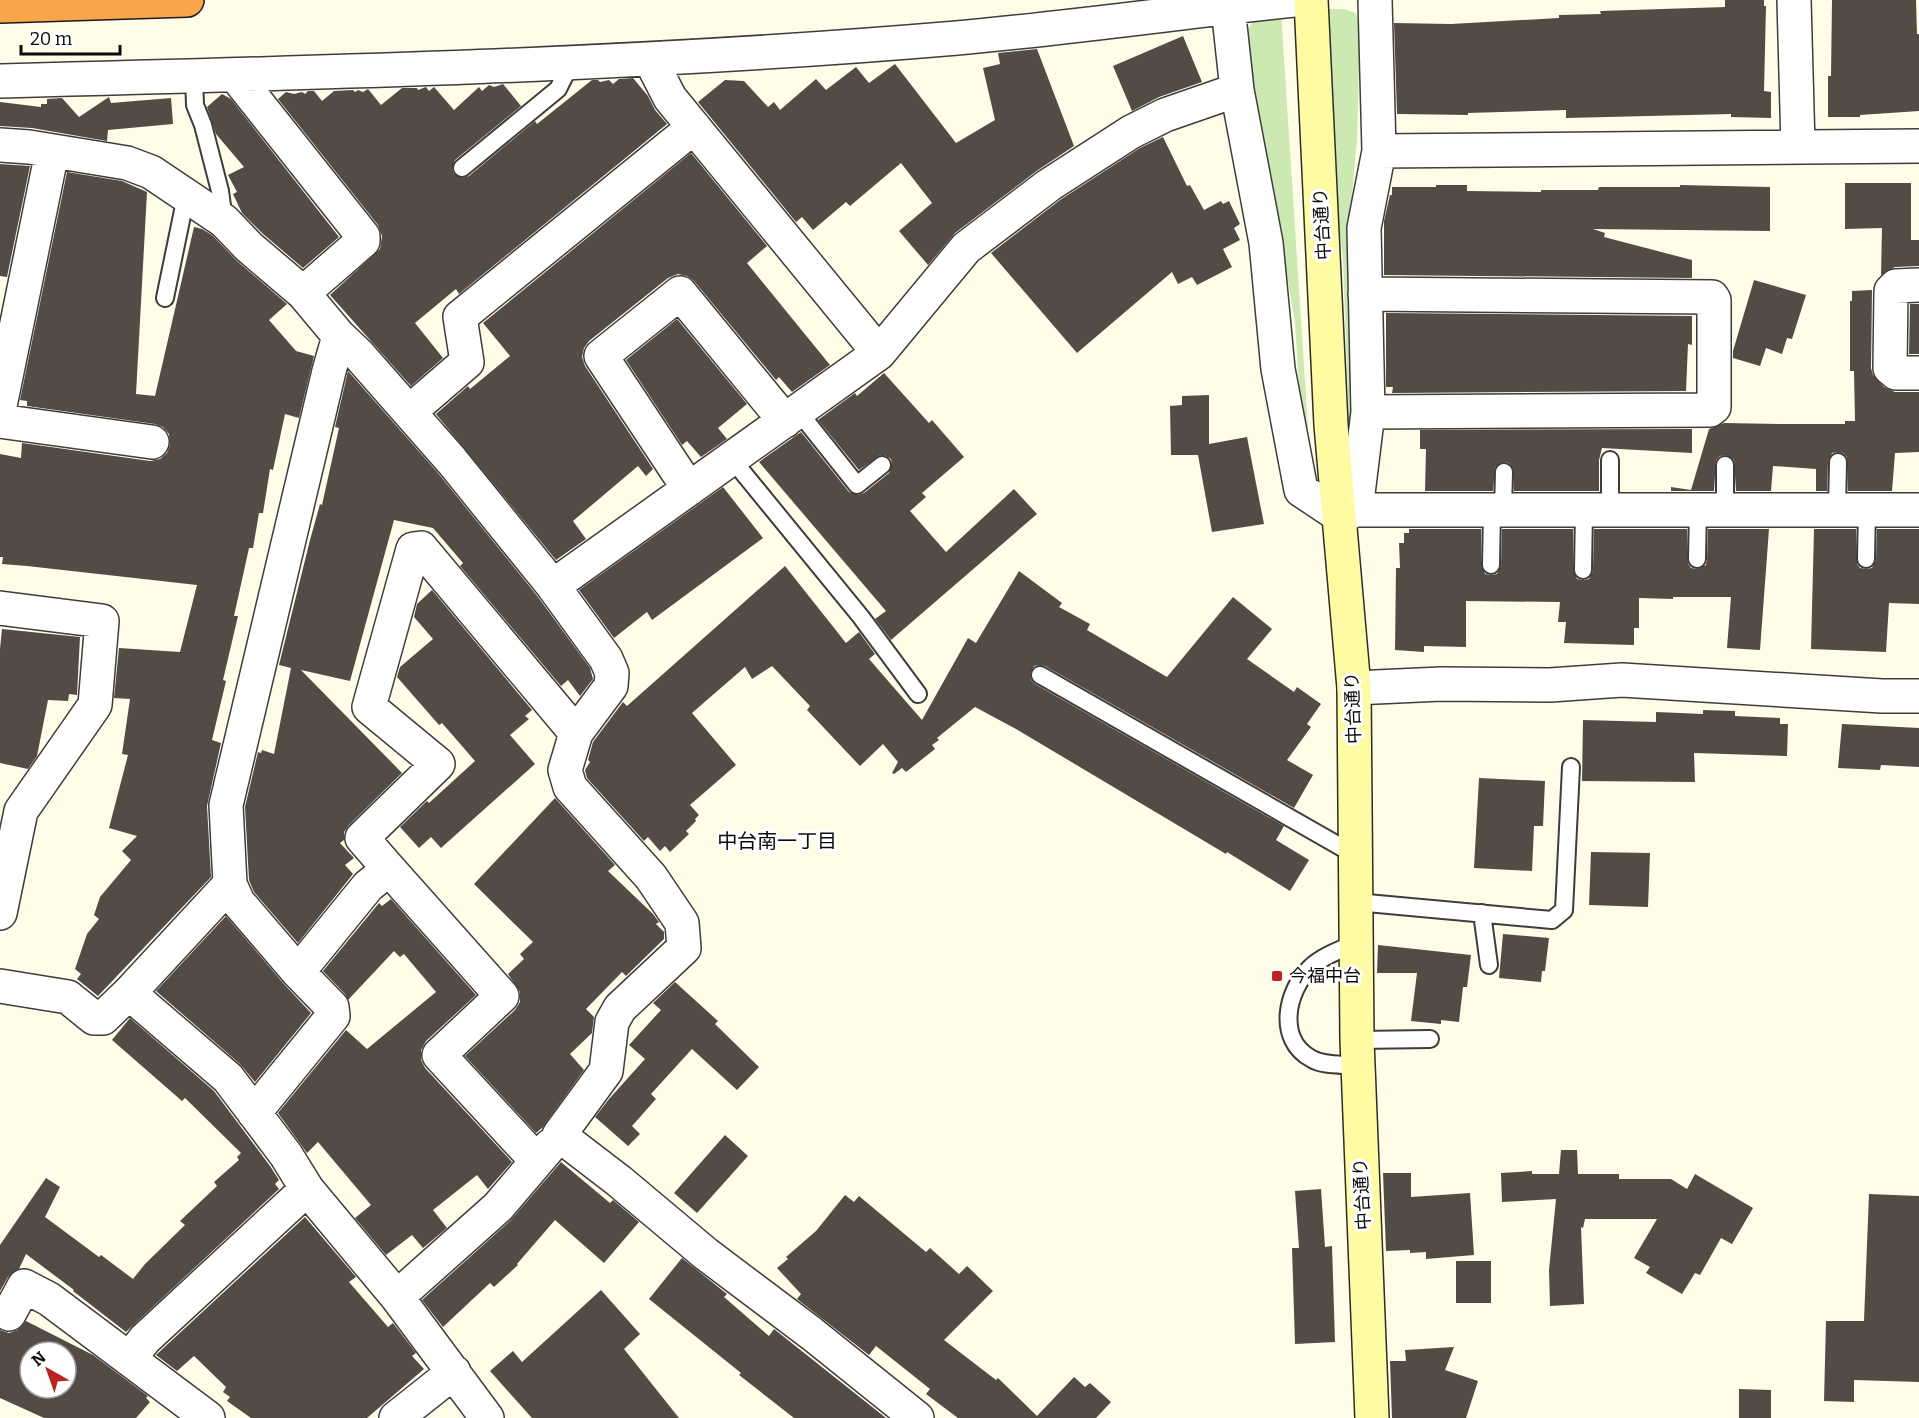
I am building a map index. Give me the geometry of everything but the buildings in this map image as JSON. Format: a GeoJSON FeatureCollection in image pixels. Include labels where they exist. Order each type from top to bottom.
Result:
{"type":"FeatureCollection","features":[{"type":"Feature","properties":{"kind":"highway"},"geometry":{"type":"LineString","coordinates":[[0,6],[187,0]]}},
{"type":"Feature","properties":{"kind":"street"},"geometry":{"type":"LineString","coordinates":[[0,81],[236,76],[650,59],[958,38],[1294,0]]}},
{"type":"Feature","properties":{"kind":"street","name":"中台通り"},"geometry":{"type":"LineString","coordinates":[[1311,0],[1331,425],[1348,513],[1354,688],[1357,1053],[1372,1418]]}},
{"type":"Feature","properties":{"kind":"street"},"geometry":{"type":"LineString","coordinates":[[1348,513],[1368,412],[1364,228],[1379,151],[1375,0]]}},
{"type":"Feature","properties":{"kind":"street"},"geometry":{"type":"LineString","coordinates":[[1794,0],[1798,146]]}},
{"type":"Feature","properties":{"kind":"street"},"geometry":{"type":"LineString","coordinates":[[1228,7],[1237,90],[1266,243],[1278,369],[1301,490],[1348,513],[1498,510],[1919,510]]}},
{"type":"Feature","properties":{"kind":"street"},"geometry":{"type":"LineString","coordinates":[[650,59],[670,98],[879,353]]}},
{"type":"Feature","properties":{"kind":"street"},"geometry":{"type":"LineString","coordinates":[[236,76],[363,236],[363,241],[303,293]]}},
{"type":"Feature","properties":{"kind":"street"},"geometry":{"type":"LineString","coordinates":[[553,586],[879,353],[966,248],[1048,185],[1131,132],[1165,115],[1237,90]]}},
{"type":"Feature","properties":{"kind":"street"},"geometry":{"type":"LineString","coordinates":[[409,412],[467,362],[460,317],[694,127]]}},
{"type":"Feature","properties":{"kind":"street"},"geometry":{"type":"LineString","coordinates":[[0,145],[127,163],[151,172],[224,221],[249,247],[303,293],[452,460],[553,586],[606,659],[612,673],[611,686],[576,733],[565,770],[570,787],[651,877],[682,923],[684,948],[620,1008],[612,1022],[606,1071],[559,1135],[498,1207],[397,1297]]}},
{"type":"Feature","properties":{"kind":"street"},"geometry":{"type":"LineString","coordinates":[[1379,151],[1919,146]]}},
{"type":"Feature","properties":{"kind":"street"},"geometry":{"type":"LineString","coordinates":[[0,406],[52,152]]}},
{"type":"Feature","properties":{"kind":"street"},"geometry":{"type":"LineString","coordinates":[[1919,285],[1896,286],[1891,291],[1890,368],[1896,373],[1919,373]]}},
{"type":"Feature","properties":{"kind":"street"},"geometry":{"type":"LineString","coordinates":[[689,489],[600,356],[680,293],[792,416]]}},
{"type":"Feature","properties":{"kind":"street"},"geometry":{"type":"LineString","coordinates":[[1365,294],[1712,297],[1714,300],[1714,407],[1710,410],[1368,412]]}},
{"type":"Feature","properties":{"kind":"street"},"geometry":{"type":"LineString","coordinates":[[254,1113],[333,1016],[332,1007],[298,972],[238,902],[230,884],[226,805],[339,336]]}},
{"type":"Feature","properties":{"kind":"street"},"geometry":{"type":"LineString","coordinates":[[0,421],[152,442]]}},
{"type":"Feature","properties":{"kind":"street"},"geometry":{"type":"LineString","coordinates":[[536,1160],[439,1055],[502,996],[362,838],[438,764],[369,707],[413,549],[421,548],[576,733]]}},
{"type":"Feature","properties":{"kind":"street"},"geometry":{"type":"LineString","coordinates":[[0,608],[102,621],[94,705],[21,811],[0,913]]}},
{"type":"Feature","properties":{"kind":"street"},"geometry":{"type":"LineString","coordinates":[[1354,688],[1441,684],[1550,685],[1622,680],[1882,696],[1919,696]]}},
{"type":"Feature","properties":{"kind":"street"},"geometry":{"type":"LineString","coordinates":[[298,972],[368,886],[389,869]]}},
{"type":"Feature","properties":{"kind":"street"},"geometry":{"type":"LineString","coordinates":[[0,986],[68,997],[94,1018],[103,1018],[230,884]]}},
{"type":"Feature","properties":{"kind":"street"},"geometry":{"type":"LineString","coordinates":[[129,993],[228,1078],[286,1155],[307,1189],[397,1297],[487,1418]]}},
{"type":"Feature","properties":{"kind":"street"},"geometry":{"type":"LineString","coordinates":[[559,1135],[619,1181],[706,1254],[811,1333],[917,1418]]}},
{"type":"Feature","properties":{"kind":"street"},"geometry":{"type":"LineString","coordinates":[[129,1359],[145,1339],[307,1189]]}},
{"type":"Feature","properties":{"kind":"street"},"geometry":{"type":"LineString","coordinates":[[9,1314],[24,1286],[49,1299],[208,1418]]}},
{"type":"Feature","properties":{"kind":"street"},"geometry":{"type":"LineString","coordinates":[[396,1418],[454,1372]]}},
{"type":"Feature","properties":{"kind":"lane"},"geometry":{"type":"LineString","coordinates":[[462,168],[558,89],[571,63]]}},
{"type":"Feature","properties":{"kind":"lane"},"geometry":{"type":"LineString","coordinates":[[194,76],[195,105],[203,125],[220,191],[224,221]]}},
{"type":"Feature","properties":{"kind":"lane"},"geometry":{"type":"LineString","coordinates":[[165,298],[186,196]]}},
{"type":"Feature","properties":{"kind":"lane"},"geometry":{"type":"LineString","coordinates":[[792,416],[857,485],[882,465]]}},
{"type":"Feature","properties":{"kind":"lane"},"geometry":{"type":"LineString","coordinates":[[731,458],[861,617],[918,694]]}},
{"type":"Feature","properties":{"kind":"lane"},"geometry":{"type":"LineString","coordinates":[[1583,570],[1610,460]]}},
{"type":"Feature","properties":{"kind":"lane"},"geometry":{"type":"LineString","coordinates":[[1838,462],[1866,559]]}},
{"type":"Feature","properties":{"kind":"lane"},"geometry":{"type":"LineString","coordinates":[[1697,559],[1725,465]]}},
{"type":"Feature","properties":{"kind":"lane"},"geometry":{"type":"LineString","coordinates":[[1491,565],[1504,472]]}},
{"type":"Feature","properties":{"kind":"lane"},"geometry":{"type":"LineString","coordinates":[[1040,675],[1355,855]]}},
{"type":"Feature","properties":{"kind":"lane"},"geometry":{"type":"LineString","coordinates":[[1356,902],[1552,920],[1564,910],[1571,767]]}},
{"type":"Feature","properties":{"kind":"lane"},"geometry":{"type":"LineString","coordinates":[[1482,913],[1488,965]]}},
{"type":"Feature","properties":{"kind":"lane"},"geometry":{"type":"LineString","coordinates":[[1356,943],[1327,955],[1303,975],[1295,988],[1289,1005],[1288,1024],[1291,1038],[1300,1050],[1312,1059],[1324,1063],[1357,1053],[1430,1039]]}},
{"type":"Feature","properties":{"kind":"green space"},"geometry":{"type":"Polygon","coordinates":[[[1325,9],[1344,9],[1355,13],[1360,23],[1357,139],[1349,229],[1353,424],[1349,427],[1343,260],[1335,191],[1325,9]]]}},
{"type":"Feature","properties":{"kind":"green space"},"geometry":{"type":"Polygon","coordinates":[[[1281,12],[1308,428],[1304,423],[1300,404],[1295,322],[1247,48],[1247,31],[1256,17],[1281,12]]]}},
{"type":"Feature","properties":{"kind":"place","name":"今福中台"},"geometry":{"type":"Point","coordinates":[1277,976]}},
{"type":"Feature","properties":{"kind":"district","name":"中台南一丁目"},"geometry":{"type":"Point","coordinates":[777,841]}}]}
